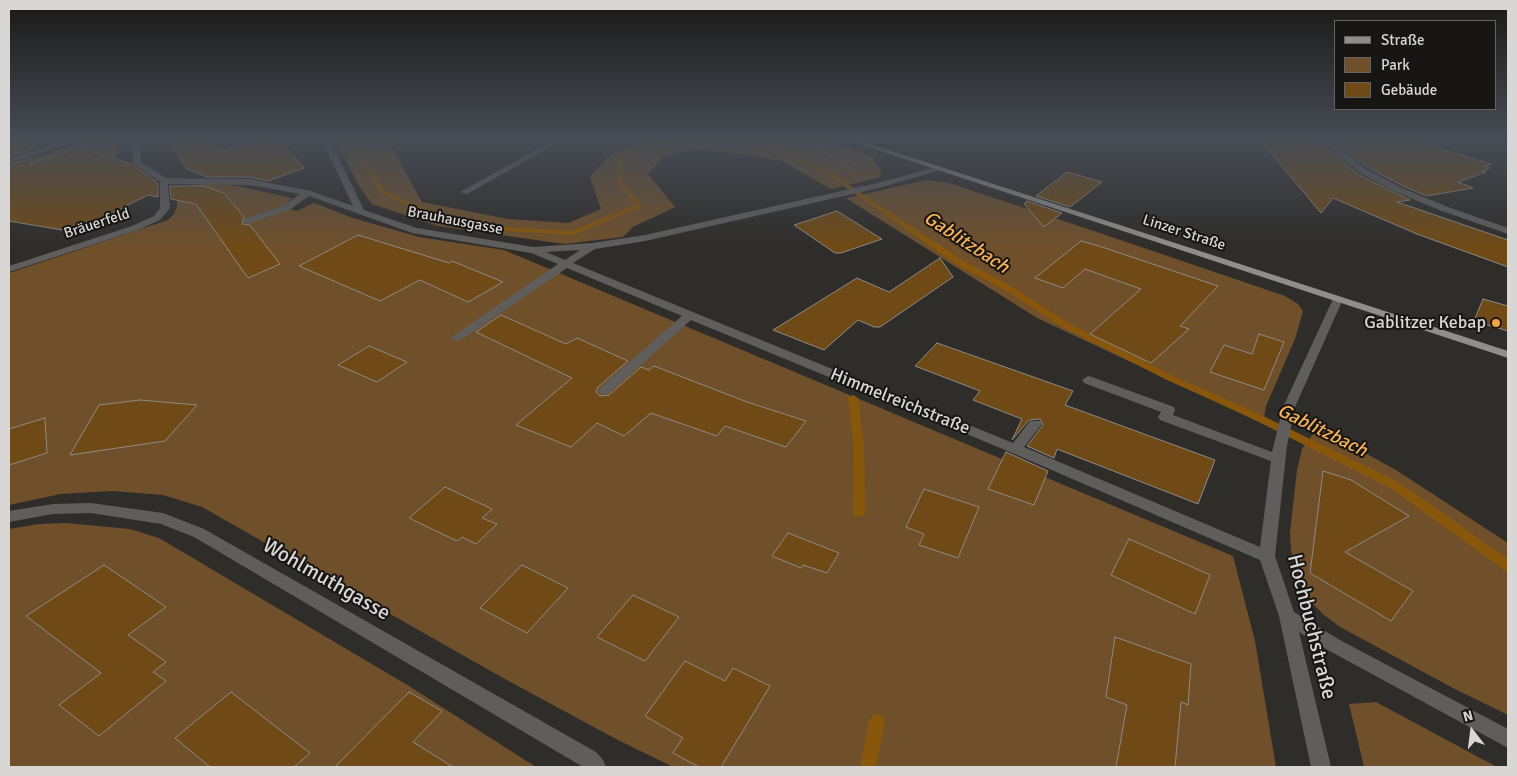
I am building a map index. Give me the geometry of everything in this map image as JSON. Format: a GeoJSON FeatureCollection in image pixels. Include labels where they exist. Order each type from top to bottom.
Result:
{"type":"FeatureCollection","features":[{"type":"Feature","properties":{"kind":"main road","name":"Linzer Straße"},"geometry":{"type":"LineString","coordinates":[[962,176],[1508,355]]}},
{"type":"Feature","properties":{"kind":"street"},"geometry":{"type":"LineString","coordinates":[[157,176],[164,181]]}},
{"type":"Feature","properties":{"kind":"street"},"geometry":{"type":"LineString","coordinates":[[343,176],[360,211]]}},
{"type":"Feature","properties":{"kind":"street"},"geometry":{"type":"LineString","coordinates":[[464,192],[493,176]]}},
{"type":"Feature","properties":{"kind":"street","name":"Brauhausgasse"},"geometry":{"type":"LineString","coordinates":[[164,181],[250,182],[308,193],[415,231],[532,250],[592,246],[646,238],[908,176]]}},
{"type":"Feature","properties":{"kind":"street"},"geometry":{"type":"LineString","coordinates":[[1374,176],[1399,190],[1445,209],[1508,230]]}},
{"type":"Feature","properties":{"kind":"street","name":"Bräuerfeld"},"geometry":{"type":"LineString","coordinates":[[9,269],[134,228],[157,218],[164,208],[164,181]]}},
{"type":"Feature","properties":{"kind":"street"},"geometry":{"type":"LineString","coordinates":[[247,221],[286,208],[308,193]]}},
{"type":"Feature","properties":{"kind":"street","name":"Brauhausgasse"},"geometry":{"type":"LineString","coordinates":[[457,338],[592,246]]}},
{"type":"Feature","properties":{"kind":"street","name":"Himmelreichstraße"},"geometry":{"type":"LineString","coordinates":[[532,250],[1015,449],[1267,556]]}},
{"type":"Feature","properties":{"kind":"street","name":"Hochbuchstraße"},"geometry":{"type":"LineString","coordinates":[[1321,767],[1287,616],[1267,556],[1280,453],[1290,407],[1338,300]]}},
{"type":"Feature","properties":{"kind":"street"},"geometry":{"type":"LineString","coordinates":[[604,391],[689,316]]}},
{"type":"Feature","properties":{"kind":"street"},"geometry":{"type":"LineString","coordinates":[[1088,380],[1168,410],[1166,417],[1280,453]]}},
{"type":"Feature","properties":{"kind":"street"},"geometry":{"type":"LineString","coordinates":[[1015,449],[1035,424]]}},
{"type":"Feature","properties":{"kind":"street","name":"Wohlmuthgasse"},"geometry":{"type":"LineString","coordinates":[[9,517],[53,509],[91,508],[163,519],[199,533],[589,759],[596,767]]}},
{"type":"Feature","properties":{"kind":"street"},"geometry":{"type":"LineString","coordinates":[[1287,616],[1332,644],[1508,739]]}},
{"type":"Feature","properties":{"kind":"path"},"geometry":{"type":"LineString","coordinates":[[866,176],[881,184]]}},
{"type":"Feature","properties":{"kind":"green space"},"geometry":{"type":"Polygon","coordinates":[[[9,176],[65,176],[9,197],[9,176]]]}},
{"type":"Feature","properties":{"kind":"green space"},"geometry":{"type":"Polygon","coordinates":[[[354,176],[408,176],[422,202],[508,219],[568,223],[601,209],[591,176],[650,176],[675,207],[633,227],[623,237],[564,244],[438,226],[372,204],[354,176]]]}},
{"type":"Feature","properties":{"kind":"green space"},"geometry":{"type":"Polygon","coordinates":[[[809,176],[880,176],[880,177],[831,189],[809,176]]]}},
{"type":"Feature","properties":{"kind":"green space"},"geometry":{"type":"Polygon","coordinates":[[[927,180],[949,183],[1097,232],[1285,296],[1298,304],[1303,311],[1295,339],[1266,406],[1263,424],[1037,318],[846,198],[927,180]]]}},
{"type":"Feature","properties":{"kind":"green space"},"geometry":{"type":"Polygon","coordinates":[[[209,183],[237,186],[292,198],[283,207],[297,211],[314,203],[353,218],[419,237],[504,250],[1233,556],[1255,641],[1276,767],[673,767],[616,739],[503,678],[202,507],[163,495],[112,491],[61,494],[9,505],[9,273],[168,220],[174,214],[177,206],[177,195],[184,187],[209,183]]]}},
{"type":"Feature","properties":{"kind":"green space"},"geometry":{"type":"Polygon","coordinates":[[[1318,427],[1396,470],[1508,543],[1508,715],[1453,688],[1340,627],[1309,600],[1297,582],[1291,550],[1290,532],[1297,470],[1302,449],[1318,427]]]}},
{"type":"Feature","properties":{"kind":"green space"},"geometry":{"type":"Polygon","coordinates":[[[66,523],[130,529],[159,538],[409,686],[536,767],[9,767],[9,529],[39,524],[66,523]]]}},
{"type":"Feature","properties":{"kind":"green space"},"geometry":{"type":"Polygon","coordinates":[[[1376,702],[1497,767],[1364,767],[1349,704],[1376,702]]]}},
{"type":"Feature","properties":{"kind":"building"},"geometry":{"type":"Polygon","coordinates":[[[9,176],[149,176],[158,183],[158,197],[148,195],[74,232],[9,221],[9,176]]]}},
{"type":"Feature","properties":{"kind":"building"},"geometry":{"type":"Polygon","coordinates":[[[205,176],[281,176],[268,181],[250,177],[205,176]]]}},
{"type":"Feature","properties":{"kind":"building"},"geometry":{"type":"Polygon","coordinates":[[[1062,176],[1082,176],[1102,182],[1070,207],[1036,196],[1062,176]]]}},
{"type":"Feature","properties":{"kind":"building"},"geometry":{"type":"Polygon","coordinates":[[[1290,176],[1361,176],[1410,200],[1397,202],[1508,240],[1508,267],[1417,234],[1333,198],[1321,213],[1290,176]]]}},
{"type":"Feature","properties":{"kind":"building"},"geometry":{"type":"Polygon","coordinates":[[[1384,176],[1474,176],[1458,182],[1473,188],[1427,196],[1384,176]]]}},
{"type":"Feature","properties":{"kind":"building"},"geometry":{"type":"Polygon","coordinates":[[[170,186],[204,186],[224,193],[244,217],[242,224],[250,225],[280,264],[248,278],[196,204],[171,199],[170,186]]]}},
{"type":"Feature","properties":{"kind":"building"},"geometry":{"type":"Polygon","coordinates":[[[1027,201],[1062,213],[1044,227],[1024,204],[1027,201]]]}},
{"type":"Feature","properties":{"kind":"building"},"geometry":{"type":"Polygon","coordinates":[[[837,211],[882,239],[841,253],[835,253],[794,225],[837,211]]]}},
{"type":"Feature","properties":{"kind":"building"},"geometry":{"type":"Polygon","coordinates":[[[358,235],[449,263],[452,261],[503,282],[468,302],[420,280],[380,301],[299,266],[358,235]]]}},
{"type":"Feature","properties":{"kind":"building"},"geometry":{"type":"Polygon","coordinates":[[[1081,241],[1218,286],[1180,326],[1189,329],[1151,363],[1090,334],[1141,289],[1085,269],[1063,288],[1035,278],[1081,241]]]}},
{"type":"Feature","properties":{"kind":"building"},"geometry":{"type":"Polygon","coordinates":[[[940,258],[953,277],[880,327],[874,327],[858,320],[824,350],[773,330],[857,278],[889,292],[940,258]]]}},
{"type":"Feature","properties":{"kind":"building"},"geometry":{"type":"Polygon","coordinates":[[[1483,299],[1508,306],[1508,331],[1474,321],[1483,299]]]}},
{"type":"Feature","properties":{"kind":"building"},"geometry":{"type":"Polygon","coordinates":[[[501,315],[566,344],[577,338],[628,361],[598,387],[596,392],[600,396],[609,395],[641,367],[649,370],[654,366],[747,402],[806,421],[786,447],[725,426],[717,436],[651,413],[624,436],[597,423],[571,447],[516,425],[572,378],[476,332],[501,315]]]}},
{"type":"Feature","properties":{"kind":"building"},"geometry":{"type":"Polygon","coordinates":[[[1259,334],[1284,342],[1264,390],[1210,372],[1224,345],[1252,354],[1259,334]]]}},
{"type":"Feature","properties":{"kind":"building"},"geometry":{"type":"Polygon","coordinates":[[[937,343],[1073,391],[1065,405],[1215,460],[1198,504],[1057,449],[1054,458],[1027,446],[1043,425],[1040,419],[1029,420],[1012,440],[1022,419],[973,400],[980,391],[915,366],[937,343]]]}},
{"type":"Feature","properties":{"kind":"building"},"geometry":{"type":"Polygon","coordinates":[[[369,346],[407,362],[377,382],[338,365],[369,346]]]}},
{"type":"Feature","properties":{"kind":"building"},"geometry":{"type":"Polygon","coordinates":[[[140,400],[197,405],[165,441],[70,455],[99,405],[140,400]]]}},
{"type":"Feature","properties":{"kind":"building"},"geometry":{"type":"Polygon","coordinates":[[[45,418],[47,453],[9,465],[9,429],[45,418]]]}},
{"type":"Feature","properties":{"kind":"building"},"geometry":{"type":"Polygon","coordinates":[[[1006,452],[1048,471],[1034,505],[988,489],[1006,452]]]}},
{"type":"Feature","properties":{"kind":"building"},"geometry":{"type":"Polygon","coordinates":[[[1323,471],[1351,480],[1409,516],[1345,552],[1413,591],[1391,621],[1310,573],[1323,471]]]}},
{"type":"Feature","properties":{"kind":"building"},"geometry":{"type":"Polygon","coordinates":[[[445,487],[492,509],[482,518],[497,524],[476,544],[462,537],[457,541],[409,518],[445,487]]]}},
{"type":"Feature","properties":{"kind":"building"},"geometry":{"type":"Polygon","coordinates":[[[924,489],[979,507],[958,558],[919,545],[924,534],[906,527],[924,489]]]}},
{"type":"Feature","properties":{"kind":"building"},"geometry":{"type":"Polygon","coordinates":[[[788,533],[839,553],[827,573],[803,565],[801,568],[772,556],[788,533]]]}},
{"type":"Feature","properties":{"kind":"building"},"geometry":{"type":"Polygon","coordinates":[[[1129,539],[1210,575],[1195,614],[1111,575],[1129,539]]]}},
{"type":"Feature","properties":{"kind":"building"},"geometry":{"type":"Polygon","coordinates":[[[104,565],[166,607],[128,635],[166,662],[153,672],[166,681],[99,736],[59,705],[101,673],[26,616],[104,565]]]}},
{"type":"Feature","properties":{"kind":"building"},"geometry":{"type":"Polygon","coordinates":[[[522,565],[568,588],[527,633],[480,608],[522,565]]]}},
{"type":"Feature","properties":{"kind":"building"},"geometry":{"type":"Polygon","coordinates":[[[633,595],[679,617],[645,661],[597,637],[633,595]]]}},
{"type":"Feature","properties":{"kind":"building"},"geometry":{"type":"Polygon","coordinates":[[[1115,637],[1191,664],[1188,705],[1181,702],[1175,767],[1116,767],[1127,705],[1106,697],[1115,637]]]}},
{"type":"Feature","properties":{"kind":"building"},"geometry":{"type":"Polygon","coordinates":[[[685,661],[725,681],[733,668],[770,686],[721,767],[699,767],[673,753],[683,738],[645,716],[685,661]]]}},
{"type":"Feature","properties":{"kind":"building"},"geometry":{"type":"Polygon","coordinates":[[[231,692],[310,753],[294,767],[210,767],[175,738],[231,692]]]}},
{"type":"Feature","properties":{"kind":"building"},"geometry":{"type":"Polygon","coordinates":[[[409,692],[442,711],[413,742],[453,767],[335,767],[409,692]]]}},
{"type":"Feature","properties":{"kind":"waterway","name":"Gablitzbach"},"geometry":{"type":"LineString","coordinates":[[373,176],[382,192],[431,214],[505,229],[573,233],[637,206],[619,180],[619,176]]}},
{"type":"Feature","properties":{"kind":"waterway","name":"Gablitzbach"},"geometry":{"type":"LineString","coordinates":[[833,176],[959,262],[1008,288],[1062,323],[1170,378],[1249,413],[1396,486],[1508,566]]}},
{"type":"Feature","properties":{"kind":"waterway"},"geometry":{"type":"LineString","coordinates":[[853,398],[859,447],[859,513]]}},
{"type":"Feature","properties":{"kind":"waterway"},"geometry":{"type":"LineString","coordinates":[[868,767],[877,721]]}},
{"type":"Feature","properties":{"kind":"place","name":"Gablitzer Kebap"},"geometry":{"type":"Point","coordinates":[1496,323]}}]}
